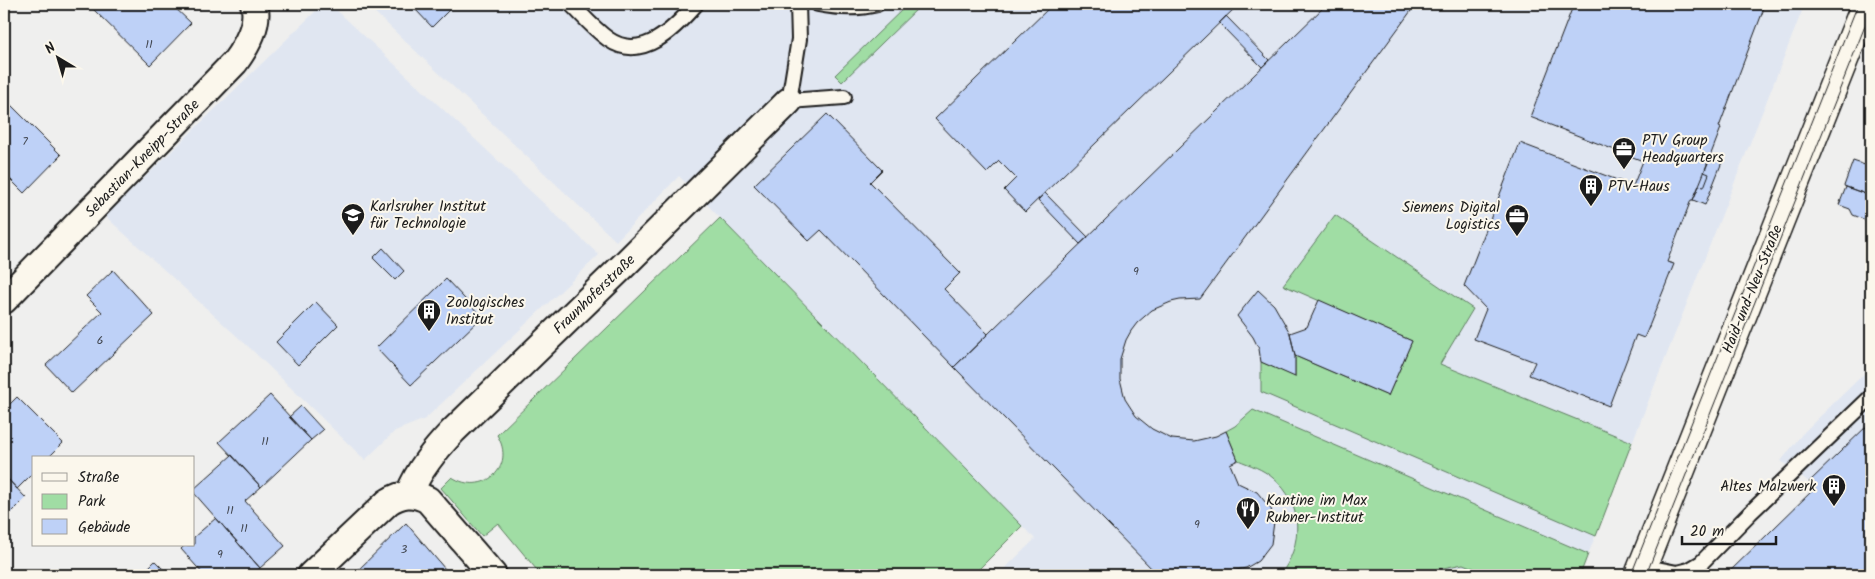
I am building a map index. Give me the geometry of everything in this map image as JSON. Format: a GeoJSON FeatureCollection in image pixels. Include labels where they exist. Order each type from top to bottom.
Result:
{"type":"FeatureCollection","features":[{"type":"Feature","properties":{"kind":"main road","name":"Haid-und-Neu-Straße"},"geometry":{"type":"LineString","coordinates":[[1640,571],[1866,12]]}},
{"type":"Feature","properties":{"kind":"street","name":"Sebastian-Kneipp-Straße"},"geometry":{"type":"LineString","coordinates":[[4,300],[235,62],[248,45],[253,28],[254,4]]}},
{"type":"Feature","properties":{"kind":"street","name":"Fraunhoferstraße"},"geometry":{"type":"LineString","coordinates":[[409,494],[416,476],[432,454],[453,431],[789,101]]}},
{"type":"Feature","properties":{"kind":"street"},"geometry":{"type":"LineString","coordinates":[[311,575],[388,502],[398,496],[409,494],[419,495],[436,506],[493,575]]}},
{"type":"Feature","properties":{"kind":"lane"},"geometry":{"type":"LineString","coordinates":[[571,4],[609,40],[623,46],[650,44],[666,35],[696,4]]}},
{"type":"Feature","properties":{"kind":"lane"},"geometry":{"type":"LineString","coordinates":[[798,4],[799,39],[789,101],[844,98]]}},
{"type":"Feature","properties":{"kind":"lane"},"geometry":{"type":"LineString","coordinates":[[818,4],[838,7],[866,7],[877,4]]}},
{"type":"Feature","properties":{"kind":"lane"},"geometry":{"type":"LineString","coordinates":[[1640,571],[1677,573],[1689,570],[1701,563],[1750,513],[1871,397]]}},
{"type":"Feature","properties":{"kind":"shaded area","name":"Karlsruher Institut für Technologie"},"geometry":{"type":"Polygon","coordinates":[[[323,4],[330,4],[599,255],[425,419],[395,431],[365,460],[251,349],[105,216],[323,4]]]}},
{"type":"Feature","properties":{"kind":"shaded area"},"geometry":{"type":"Polygon","coordinates":[[[366,4],[1801,4],[1802,11],[1580,575],[998,575],[1035,539],[679,176],[616,241],[366,4]]]}},
{"type":"Feature","properties":{"kind":"shaded area","name":"Altes Malzwerk"},"geometry":{"type":"Polygon","coordinates":[[[1871,367],[1871,575],[1726,575],[1815,489],[1809,482],[1781,461],[1802,434],[1871,367]]]}},
{"type":"Feature","properties":{"kind":"green space"},"geometry":{"type":"Polygon","coordinates":[[[908,4],[922,4],[842,82],[835,75],[908,4]]]}},
{"type":"Feature","properties":{"kind":"green space"},"geometry":{"type":"Polygon","coordinates":[[[1335,215],[1473,309],[1440,364],[1632,442],[1596,536],[1261,392],[1261,362],[1295,376],[1295,356],[1388,396],[1412,341],[1283,285],[1335,215]]]}},
{"type":"Feature","properties":{"kind":"green space"},"geometry":{"type":"Polygon","coordinates":[[[720,218],[1022,526],[973,575],[541,575],[498,523],[482,536],[441,488],[452,477],[464,482],[475,483],[485,481],[494,476],[500,468],[503,458],[502,447],[497,435],[720,218]]]}},
{"type":"Feature","properties":{"kind":"green space"},"geometry":{"type":"Polygon","coordinates":[[[1253,410],[1588,554],[1580,575],[1491,575],[1463,564],[1408,575],[1280,575],[1288,564],[1293,551],[1297,525],[1295,512],[1283,488],[1273,478],[1238,460],[1226,431],[1235,426],[1253,410]]]}},
{"type":"Feature","properties":{"kind":"building"},"geometry":{"type":"Polygon","coordinates":[[[94,4],[171,4],[191,23],[150,65],[91,7],[94,4]]]}},
{"type":"Feature","properties":{"kind":"building"},"geometry":{"type":"Polygon","coordinates":[[[421,4],[455,4],[432,27],[415,9],[421,4]]]}},
{"type":"Feature","properties":{"kind":"building"},"geometry":{"type":"Polygon","coordinates":[[[1053,4],[1239,4],[1025,212],[1004,190],[1016,178],[999,161],[987,173],[935,119],[1053,4]]]}},
{"type":"Feature","properties":{"kind":"building"},"geometry":{"type":"Polygon","coordinates":[[[1327,4],[1416,4],[1200,299],[1171,302],[1152,310],[1131,331],[1120,359],[1120,379],[1125,399],[1136,416],[1152,429],[1172,439],[1194,441],[1216,436],[1226,431],[1238,460],[1230,464],[1238,483],[1257,492],[1271,509],[1274,522],[1271,544],[1258,561],[1246,568],[1231,571],[1226,575],[1158,575],[954,367],[1327,4]]]}},
{"type":"Feature","properties":{"kind":"building","name":"PTV-Haus"},"geometry":{"type":"Polygon","coordinates":[[[1569,4],[1723,4],[1732,7],[1734,4],[1760,4],[1763,11],[1704,172],[1709,174],[1704,187],[1699,186],[1693,200],[1691,200],[1667,262],[1674,264],[1644,338],[1636,335],[1609,406],[1529,375],[1535,362],[1474,339],[1486,309],[1464,286],[1520,143],[1633,186],[1643,161],[1530,117],[1573,6],[1569,4]]]}},
{"type":"Feature","properties":{"kind":"building"},"geometry":{"type":"Polygon","coordinates":[[[1226,16],[1269,60],[1262,67],[1219,23],[1226,16]]]}},
{"type":"Feature","properties":{"kind":"building"},"geometry":{"type":"Polygon","coordinates":[[[4,98],[61,155],[24,193],[4,173],[4,98]]]}},
{"type":"Feature","properties":{"kind":"building"},"geometry":{"type":"Polygon","coordinates":[[[827,114],[882,170],[870,182],[960,273],[944,289],[988,334],[954,367],[821,230],[809,241],[754,185],[827,114]]]}},
{"type":"Feature","properties":{"kind":"building"},"geometry":{"type":"Polygon","coordinates":[[[1710,158],[1722,162],[1705,205],[1693,200],[1710,158]]]}},
{"type":"Feature","properties":{"kind":"building"},"geometry":{"type":"Polygon","coordinates":[[[1853,161],[1871,167],[1871,196],[1844,186],[1853,161]]]}},
{"type":"Feature","properties":{"kind":"building"},"geometry":{"type":"Polygon","coordinates":[[[1846,187],[1871,196],[1871,222],[1853,215],[1850,209],[1839,205],[1846,187]]]}},
{"type":"Feature","properties":{"kind":"building"},"geometry":{"type":"Polygon","coordinates":[[[1045,193],[1088,237],[1080,244],[1038,200],[1045,193]]]}},
{"type":"Feature","properties":{"kind":"building"},"geometry":{"type":"Polygon","coordinates":[[[383,248],[404,271],[395,280],[373,258],[383,248]]]}},
{"type":"Feature","properties":{"kind":"building"},"geometry":{"type":"Polygon","coordinates":[[[113,270],[154,315],[72,393],[46,365],[102,312],[86,296],[113,270]]]}},
{"type":"Feature","properties":{"kind":"building","name":"Zoologisches Institut"},"geometry":{"type":"Polygon","coordinates":[[[446,279],[482,317],[411,385],[376,348],[446,279]]]}},
{"type":"Feature","properties":{"kind":"building"},"geometry":{"type":"Polygon","coordinates":[[[1258,290],[1274,305],[1290,333],[1295,356],[1295,377],[1261,362],[1259,349],[1253,337],[1237,316],[1258,290]]]}},
{"type":"Feature","properties":{"kind":"building"},"geometry":{"type":"Polygon","coordinates":[[[1319,300],[1412,341],[1388,396],[1295,356],[1290,333],[1307,327],[1319,300]]]}},
{"type":"Feature","properties":{"kind":"building"},"geometry":{"type":"Polygon","coordinates":[[[316,302],[338,325],[298,365],[276,342],[316,302]]]}},
{"type":"Feature","properties":{"kind":"building"},"geometry":{"type":"Polygon","coordinates":[[[270,395],[311,440],[261,487],[219,442],[270,395]]]}},
{"type":"Feature","properties":{"kind":"building"},"geometry":{"type":"Polygon","coordinates":[[[17,397],[63,443],[50,456],[32,456],[32,474],[17,489],[4,475],[4,410],[17,397]]]}},
{"type":"Feature","properties":{"kind":"building"},"geometry":{"type":"Polygon","coordinates":[[[301,406],[323,430],[311,440],[289,417],[301,406]]]}},
{"type":"Feature","properties":{"kind":"building","name":"Altes Malzwerk"},"geometry":{"type":"Polygon","coordinates":[[[1871,422],[1871,575],[1726,575],[1815,488],[1809,482],[1871,422]]]}},
{"type":"Feature","properties":{"kind":"building"},"geometry":{"type":"Polygon","coordinates":[[[232,455],[261,487],[245,501],[285,546],[260,568],[195,494],[195,488],[232,455]]]}},
{"type":"Feature","properties":{"kind":"building"},"geometry":{"type":"Polygon","coordinates":[[[4,475],[26,498],[4,520],[4,475]]]}},
{"type":"Feature","properties":{"kind":"building"},"geometry":{"type":"Polygon","coordinates":[[[216,518],[260,568],[252,575],[241,575],[239,573],[237,575],[204,575],[181,549],[184,546],[195,546],[195,536],[216,518]]]}},
{"type":"Feature","properties":{"kind":"building"},"geometry":{"type":"Polygon","coordinates":[[[406,523],[450,575],[353,575],[406,523]]]}},
{"type":"Feature","properties":{"kind":"building"},"geometry":{"type":"Polygon","coordinates":[[[155,561],[169,575],[141,575],[155,561]]]}},
{"type":"Feature","properties":{"kind":"tram line"},"geometry":{"type":"LineString","coordinates":[[1631,575],[1858,4]]}},
{"type":"Feature","properties":{"kind":"tram line"},"geometry":{"type":"LineString","coordinates":[[1646,575],[1871,11]]}},
{"type":"Feature","properties":{"kind":"place","name":"PTV Group Headquarters"},"geometry":{"type":"Point","coordinates":[1624,170]}},
{"type":"Feature","properties":{"kind":"place","name":"PTV-Haus"},"geometry":{"type":"Point","coordinates":[1591,207]}},
{"type":"Feature","properties":{"kind":"place","name":"Karlsruher Institut für Technologie"},"geometry":{"type":"Point","coordinates":[353,236]}},
{"type":"Feature","properties":{"kind":"place","name":"Siemens Digital Logistics"},"geometry":{"type":"Point","coordinates":[1517,237]}},
{"type":"Feature","properties":{"kind":"place","name":"Zoologisches Institut"},"geometry":{"type":"Point","coordinates":[429,332]}},
{"type":"Feature","properties":{"kind":"place","name":"Altes Malzwerk"},"geometry":{"type":"Point","coordinates":[1834,507]}},
{"type":"Feature","properties":{"kind":"place","name":"Kantine im Max Rubner-Institut"},"geometry":{"type":"Point","coordinates":[1248,530]}}]}
